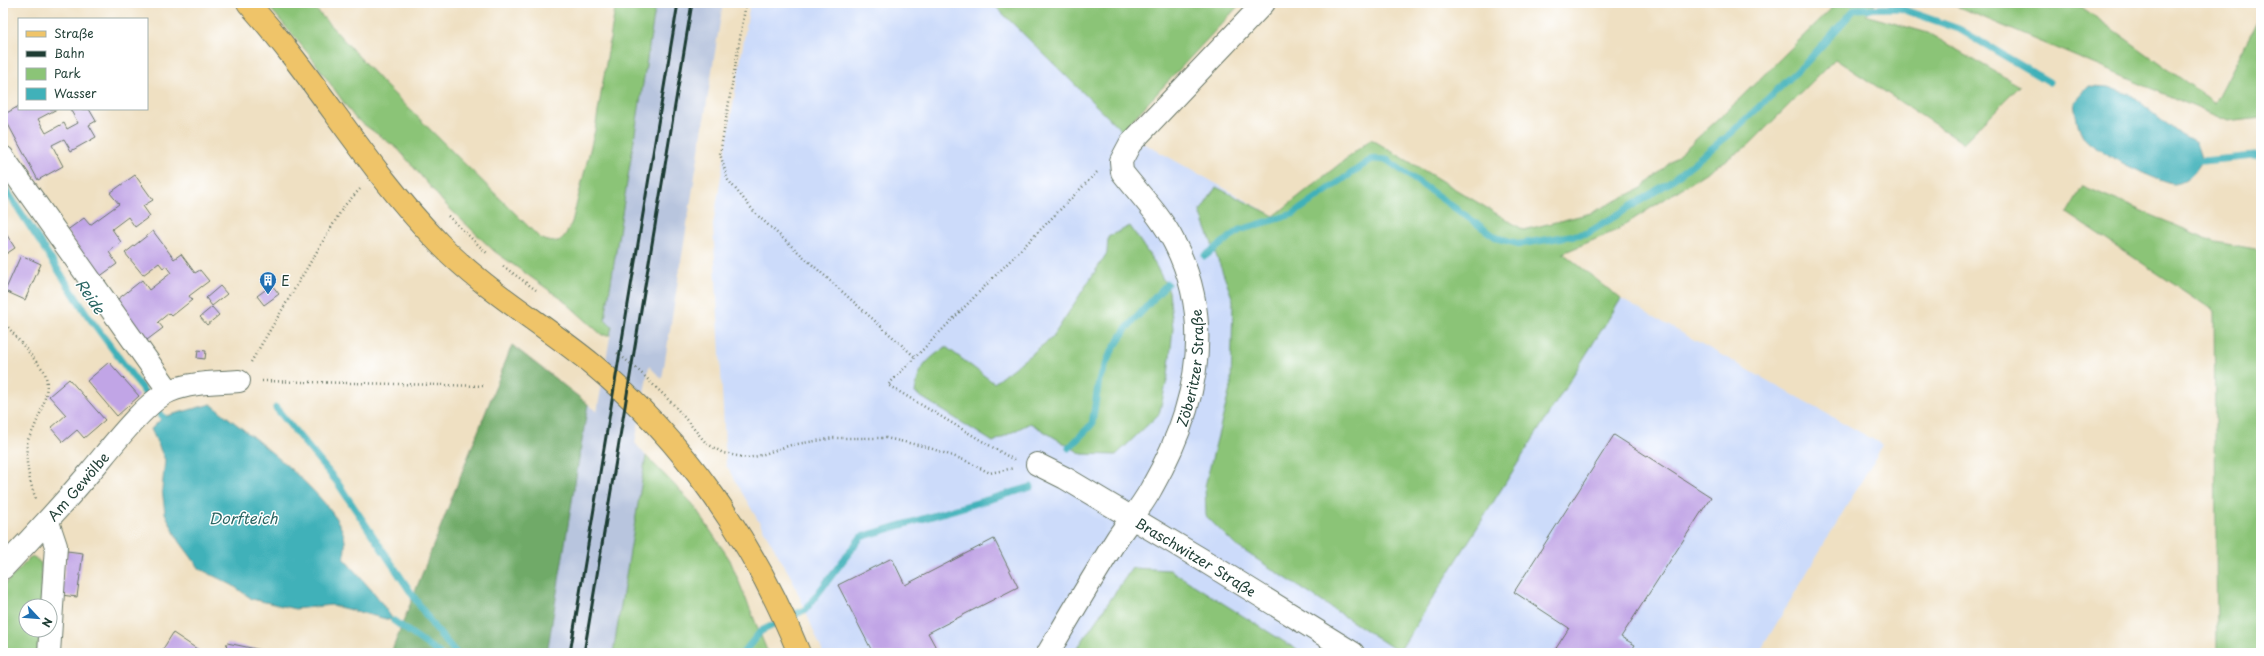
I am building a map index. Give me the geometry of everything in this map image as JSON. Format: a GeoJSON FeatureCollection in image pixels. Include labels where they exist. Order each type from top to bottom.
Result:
{"type":"FeatureCollection","features":[{"type":"Feature","properties":{"kind":"main road"},"geometry":{"type":"LineString","coordinates":[[248,3],[299,64],[398,199],[442,246],[481,280],[591,363],[655,423],[706,485],[728,516],[756,562],[781,610],[799,653]]}},
{"type":"Feature","properties":{"kind":"street"},"geometry":{"type":"LineString","coordinates":[[1121,161],[1130,144],[1264,3]]}},
{"type":"Feature","properties":{"kind":"street"},"geometry":{"type":"LineString","coordinates":[[3,159],[157,400],[185,386],[239,381]]}},
{"type":"Feature","properties":{"kind":"street","name":"Zöberitzer Straße"},"geometry":{"type":"LineString","coordinates":[[1048,653],[1131,518],[1149,493],[1167,460],[1186,416],[1195,370],[1196,318],[1192,289],[1174,241],[1161,220],[1122,172],[1121,161]]}},
{"type":"Feature","properties":{"kind":"street","name":"Am Gewölbe"},"geometry":{"type":"LineString","coordinates":[[49,653],[56,546],[48,522],[157,400]]}},
{"type":"Feature","properties":{"kind":"street","name":"Braschwitzer Straße"},"geometry":{"type":"LineString","coordinates":[[1036,464],[1065,478],[1353,653]]}},
{"type":"Feature","properties":{"kind":"street"},"geometry":{"type":"LineString","coordinates":[[3,568],[48,522]]}},
{"type":"Feature","properties":{"kind":"path"},"geometry":{"type":"LineString","coordinates":[[746,3],[720,154],[728,180],[756,215],[916,357]]}},
{"type":"Feature","properties":{"kind":"path"},"geometry":{"type":"LineString","coordinates":[[1036,464],[1015,460],[888,385],[1100,170],[1121,161]]}},
{"type":"Feature","properties":{"kind":"path"},"geometry":{"type":"LineString","coordinates":[[378,173],[344,206],[239,381],[485,386]]}},
{"type":"Feature","properties":{"kind":"path"},"geometry":{"type":"LineString","coordinates":[[446,213],[493,259]]}},
{"type":"Feature","properties":{"kind":"path"},"geometry":{"type":"LineString","coordinates":[[499,263],[537,292]]}},
{"type":"Feature","properties":{"kind":"path"},"geometry":{"type":"LineString","coordinates":[[3,321],[44,371],[48,380],[48,388],[27,443],[30,481],[36,500],[48,522]]}},
{"type":"Feature","properties":{"kind":"path"},"geometry":{"type":"LineString","coordinates":[[612,348],[636,368],[673,404],[706,443],[723,454],[747,458],[792,446],[850,437],[886,438],[927,447],[964,460],[990,473],[1036,464]]}},
{"type":"Feature","properties":{"kind":"shaded area"},"geometry":{"type":"Polygon","coordinates":[[[656,3],[723,3],[662,379],[649,366],[635,443],[646,456],[613,653],[547,653],[588,404],[597,412],[612,326],[605,319],[656,3]]]}},
{"type":"Feature","properties":{"kind":"shaded area"},"geometry":{"type":"Polygon","coordinates":[[[750,3],[992,3],[1122,131],[1274,216],[1371,139],[1563,254],[1621,299],[1883,445],[1759,653],[823,653],[792,579],[726,465],[713,225],[750,3]]]}},
{"type":"Feature","properties":{"kind":"green space"},"geometry":{"type":"Polygon","coordinates":[[[266,3],[310,3],[382,82],[540,238],[552,242],[560,240],[564,237],[572,222],[595,130],[616,3],[656,3],[605,319],[612,326],[610,335],[602,335],[563,300],[494,251],[445,204],[398,149],[355,118],[311,57],[266,3]]]}},
{"type":"Feature","properties":{"kind":"green space"},"geometry":{"type":"Polygon","coordinates":[[[992,3],[1241,3],[1122,131],[992,3]]]}},
{"type":"Feature","properties":{"kind":"green space"},"geometry":{"type":"Polygon","coordinates":[[[1837,3],[1875,3],[1865,15],[1928,33],[2020,86],[1963,143],[1835,59],[1749,145],[1615,231],[1563,253],[1621,299],[1399,652],[1235,545],[1206,516],[1205,486],[1231,385],[1233,300],[1200,212],[1216,187],[1274,216],[1371,139],[1524,230],[1591,213],[1642,188],[1725,113],[1837,3]]]}},
{"type":"Feature","properties":{"kind":"green space"},"geometry":{"type":"Polygon","coordinates":[[[1949,3],[2076,3],[2215,103],[2261,14],[2261,117],[2228,121],[1949,3]]]}},
{"type":"Feature","properties":{"kind":"green space"},"geometry":{"type":"Polygon","coordinates":[[[2083,186],[2215,242],[2261,250],[2261,653],[2217,653],[2214,311],[2067,213],[2083,186]]]}},
{"type":"Feature","properties":{"kind":"green space"},"geometry":{"type":"Polygon","coordinates":[[[1130,226],[1154,262],[1169,291],[1173,328],[1168,376],[1159,414],[1116,455],[1082,454],[1030,423],[993,442],[915,393],[918,377],[924,366],[933,356],[946,347],[994,383],[1052,338],[1107,253],[1108,237],[1130,226]]]}},
{"type":"Feature","properties":{"kind":"green space"},"geometry":{"type":"Polygon","coordinates":[[[512,345],[588,404],[547,653],[391,653],[512,345]]]}},
{"type":"Feature","properties":{"kind":"green space"},"geometry":{"type":"Polygon","coordinates":[[[646,456],[692,503],[730,560],[768,653],[613,653],[646,456]]]}},
{"type":"Feature","properties":{"kind":"green space"},"geometry":{"type":"Polygon","coordinates":[[[32,556],[41,563],[42,598],[18,598],[18,638],[39,638],[38,653],[3,653],[3,586],[32,556]]]}},
{"type":"Feature","properties":{"kind":"green space"},"geometry":{"type":"Polygon","coordinates":[[[1132,568],[1170,570],[1302,653],[1074,653],[1132,568]]]}},
{"type":"Feature","properties":{"kind":"water"},"geometry":{"type":"Polygon","coordinates":[[[2089,86],[2109,87],[2131,95],[2181,135],[2196,143],[2202,161],[2195,172],[2180,183],[2168,183],[2128,166],[2091,144],[2085,139],[2080,130],[2074,102],[2089,86]]]}},
{"type":"Feature","properties":{"kind":"water","name":"Dorfteich"},"geometry":{"type":"Polygon","coordinates":[[[211,404],[289,467],[327,506],[339,524],[345,541],[344,559],[376,595],[394,621],[331,605],[295,609],[252,599],[232,585],[200,569],[177,538],[165,513],[162,489],[165,460],[151,429],[163,417],[211,404]]]}},
{"type":"Feature","properties":{"kind":"building"},"geometry":{"type":"Polygon","coordinates":[[[18,107],[18,110],[55,110],[38,119],[46,133],[64,123],[67,129],[78,123],[71,110],[90,110],[96,121],[89,125],[96,137],[71,151],[64,139],[52,145],[63,166],[38,180],[3,115],[18,107]]]}},
{"type":"Feature","properties":{"kind":"building"},"geometry":{"type":"Polygon","coordinates":[[[135,175],[153,200],[143,206],[150,216],[135,227],[128,217],[112,229],[121,242],[109,252],[117,264],[99,277],[66,231],[84,218],[90,225],[119,204],[110,193],[135,175]]]}},
{"type":"Feature","properties":{"kind":"building"},"geometry":{"type":"Polygon","coordinates":[[[3,229],[15,248],[3,256],[3,229]]]}},
{"type":"Feature","properties":{"kind":"building"},"geometry":{"type":"Polygon","coordinates":[[[153,231],[174,259],[181,254],[195,273],[200,270],[209,281],[189,296],[192,300],[172,316],[169,313],[158,322],[163,328],[143,343],[113,303],[142,280],[149,290],[171,273],[166,266],[163,268],[159,263],[143,275],[125,253],[153,231]]]}},
{"type":"Feature","properties":{"kind":"building"},"geometry":{"type":"Polygon","coordinates":[[[21,255],[41,264],[25,300],[5,291],[21,255]]]}},
{"type":"Feature","properties":{"kind":"building","name":"E"},"geometry":{"type":"Polygon","coordinates":[[[272,285],[279,294],[264,305],[257,296],[272,285]]]}},
{"type":"Feature","properties":{"kind":"building"},"geometry":{"type":"Polygon","coordinates":[[[220,286],[227,294],[212,306],[206,298],[220,286]]]}},
{"type":"Feature","properties":{"kind":"building"},"geometry":{"type":"Polygon","coordinates":[[[212,307],[219,315],[207,325],[200,317],[212,307]]]}},
{"type":"Feature","properties":{"kind":"building"},"geometry":{"type":"Polygon","coordinates":[[[198,350],[206,351],[205,359],[197,358],[198,350]]]}},
{"type":"Feature","properties":{"kind":"building"},"geometry":{"type":"Polygon","coordinates":[[[109,362],[139,396],[117,416],[87,381],[109,362]]]}},
{"type":"Feature","properties":{"kind":"building"},"geometry":{"type":"Polygon","coordinates":[[[69,379],[105,420],[84,438],[77,430],[63,442],[51,428],[66,415],[49,396],[69,379]]]}},
{"type":"Feature","properties":{"kind":"building"},"geometry":{"type":"Polygon","coordinates":[[[1614,435],[1711,497],[1621,637],[1635,645],[1630,653],[1553,653],[1569,628],[1514,592],[1614,435]]]}},
{"type":"Feature","properties":{"kind":"building"},"geometry":{"type":"Polygon","coordinates":[[[994,539],[1018,587],[928,633],[939,653],[873,653],[838,585],[892,558],[905,585],[994,539]]]}},
{"type":"Feature","properties":{"kind":"building"},"geometry":{"type":"Polygon","coordinates":[[[67,551],[83,553],[77,597],[61,595],[67,551]]]}},
{"type":"Feature","properties":{"kind":"building"},"geometry":{"type":"Polygon","coordinates":[[[173,633],[203,653],[169,653],[163,649],[173,633]]]}},
{"type":"Feature","properties":{"kind":"building"},"geometry":{"type":"Polygon","coordinates":[[[227,643],[271,652],[271,653],[225,653],[227,643]]]}},
{"type":"Feature","properties":{"kind":"waterway"},"geometry":{"type":"LineString","coordinates":[[1205,256],[1240,230],[1293,214],[1372,159],[1387,160],[1497,238],[1520,244],[1588,233],[1667,184],[1730,134],[1805,64],[1855,9],[1899,8],[1959,29],[2049,82]]}},
{"type":"Feature","properties":{"kind":"waterway"},"geometry":{"type":"LineString","coordinates":[[2202,161],[2255,156]]}},
{"type":"Feature","properties":{"kind":"waterway","name":"Reide"},"geometry":{"type":"LineString","coordinates":[[3,185],[88,316],[163,417]]}},
{"type":"Feature","properties":{"kind":"waterway"},"geometry":{"type":"LineString","coordinates":[[1069,448],[1092,424],[1099,380],[1110,354],[1126,329],[1167,284]]}},
{"type":"Feature","properties":{"kind":"waterway"},"geometry":{"type":"LineString","coordinates":[[276,408],[337,482],[434,627],[456,653]]}},
{"type":"Feature","properties":{"kind":"waterway"},"geometry":{"type":"LineString","coordinates":[[743,653],[761,631],[806,609],[861,537],[1031,487]]}},
{"type":"Feature","properties":{"kind":"waterway","name":"Reide"},"geometry":{"type":"LineString","coordinates":[[394,621],[439,653]]}},
{"type":"Feature","properties":{"kind":"railway"},"geometry":{"type":"LineString","coordinates":[[570,653],[678,3]]}},
{"type":"Feature","properties":{"kind":"railway"},"geometry":{"type":"LineString","coordinates":[[584,653],[692,3]]}},
{"type":"Feature","properties":{"kind":"place","name":"E"},"geometry":{"type":"Point","coordinates":[268,295]}}]}
